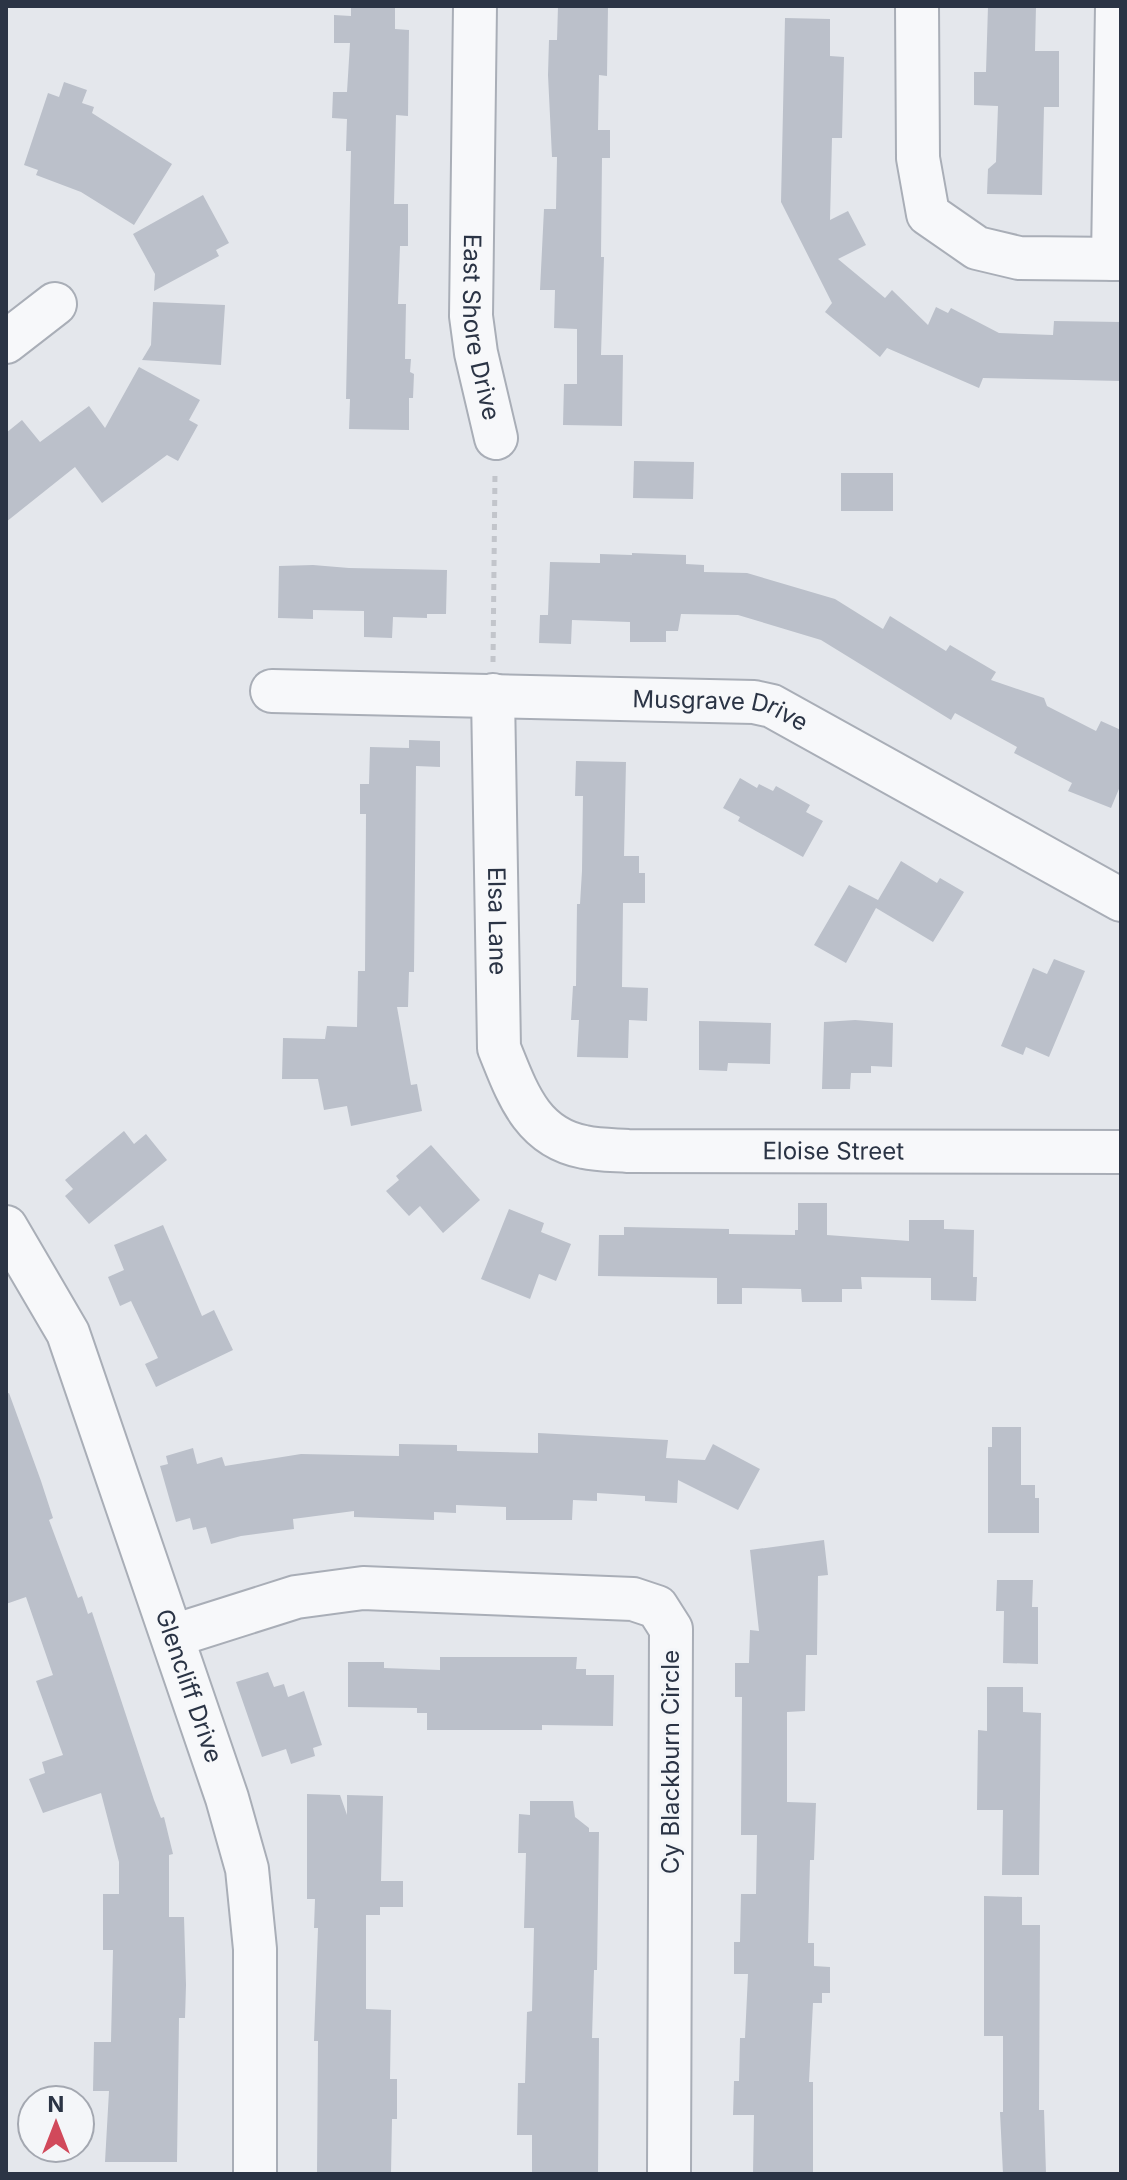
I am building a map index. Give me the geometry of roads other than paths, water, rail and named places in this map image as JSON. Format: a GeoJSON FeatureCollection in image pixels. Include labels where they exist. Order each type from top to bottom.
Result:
{"type":"FeatureCollection","features":[{"type":"Feature","properties":{"kind":"street","name":"East Shore Drive"},"geometry":{"type":"LineString","coordinates":[[475,6],[471,316],[476,353],[496,438]]}},
{"type":"Feature","properties":{"kind":"street"},"geometry":{"type":"LineString","coordinates":[[917,6],[918,158],[928,214],[977,248],[1019,258],[1117,259],[1117,6]]}},
{"type":"Feature","properties":{"kind":"street"},"geometry":{"type":"LineString","coordinates":[[6,342],[55,304]]}},
{"type":"Feature","properties":{"kind":"street","name":"Musgrave Drive"},"geometry":{"type":"LineString","coordinates":[[272,691],[754,702],[772,706],[1121,900]]}},
{"type":"Feature","properties":{"kind":"street","name":"Elsa Lane"},"geometry":{"type":"LineString","coordinates":[[493,695],[499,1048],[520,1100],[547,1133]]}},
{"type":"Feature","properties":{"kind":"street","name":"Eloise Street"},"geometry":{"type":"LineString","coordinates":[[547,1133],[582,1147],[628,1151],[1121,1152]]}},
{"type":"Feature","properties":{"kind":"street","name":"Glencliff Drive"},"geometry":{"type":"LineString","coordinates":[[6,1227],[68,1333],[173,1636],[227,1798],[247,1869],[255,1949],[255,2174]]}},
{"type":"Feature","properties":{"kind":"street","name":"Cy Blackburn Circle"},"geometry":{"type":"LineString","coordinates":[[173,1636],[296,1597],[363,1588],[633,1599],[657,1607],[671,1629],[669,2174]]}}]}
